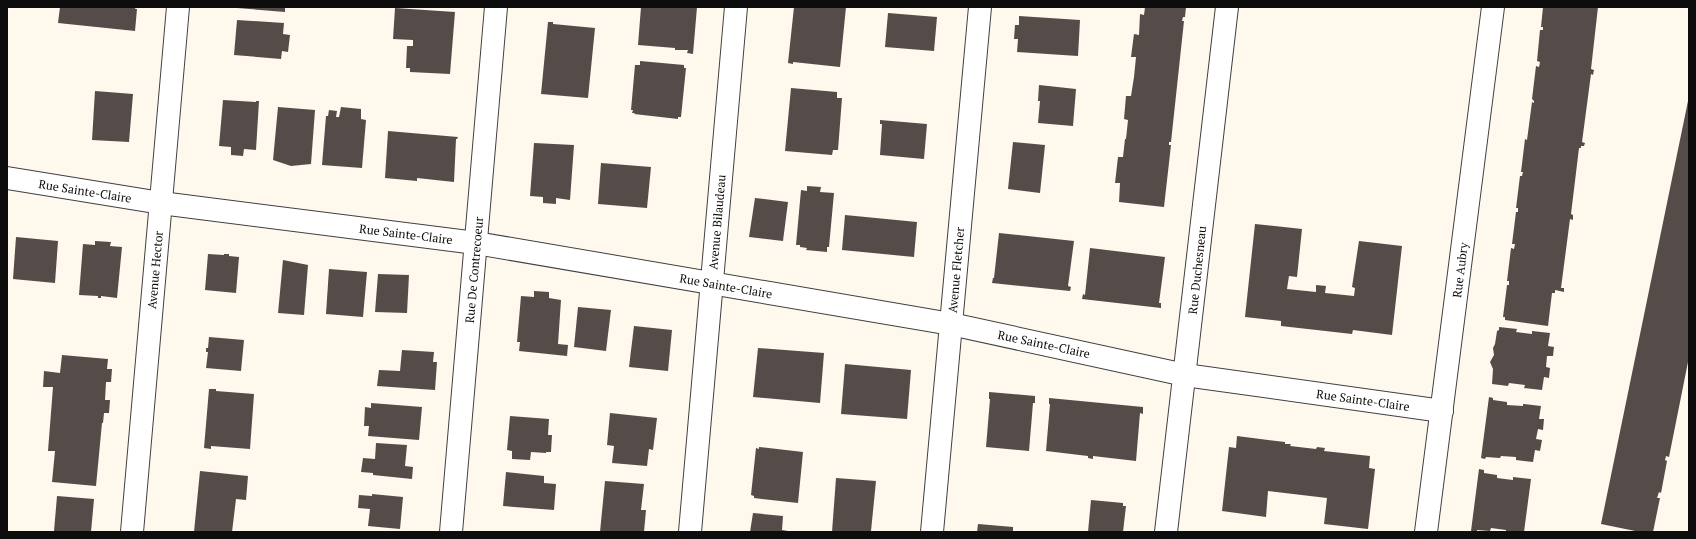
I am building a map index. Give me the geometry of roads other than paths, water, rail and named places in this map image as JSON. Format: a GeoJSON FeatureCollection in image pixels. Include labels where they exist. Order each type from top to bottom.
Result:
{"type":"FeatureCollection","features":[{"type":"Feature","properties":{"kind":"street","name":"Avenue Hector"},"geometry":{"type":"LineString","coordinates":[[132,532],[178,7]]}},
{"type":"Feature","properties":{"kind":"street","name":"Rue De Contrecoeur"},"geometry":{"type":"LineString","coordinates":[[452,532],[496,7]]}},
{"type":"Feature","properties":{"kind":"street","name":"Avenue Bilaudeau"},"geometry":{"type":"LineString","coordinates":[[690,532],[736,7]]}},
{"type":"Feature","properties":{"kind":"street","name":"Avenue Fletcher"},"geometry":{"type":"LineString","coordinates":[[932,532],[980,7]]}},
{"type":"Feature","properties":{"kind":"street","name":"Rue Duchesneau"},"geometry":{"type":"LineString","coordinates":[[1166,532],[1227,7]]}},
{"type":"Feature","properties":{"kind":"street","name":"Rue Aubry"},"geometry":{"type":"LineString","coordinates":[[1426,532],[1493,7]]}},
{"type":"Feature","properties":{"kind":"street","name":"Rue Sainte-Claire"},"geometry":{"type":"LineString","coordinates":[[7,178],[161,202],[476,243],[951,324],[1185,375],[1442,411]]}}]}
